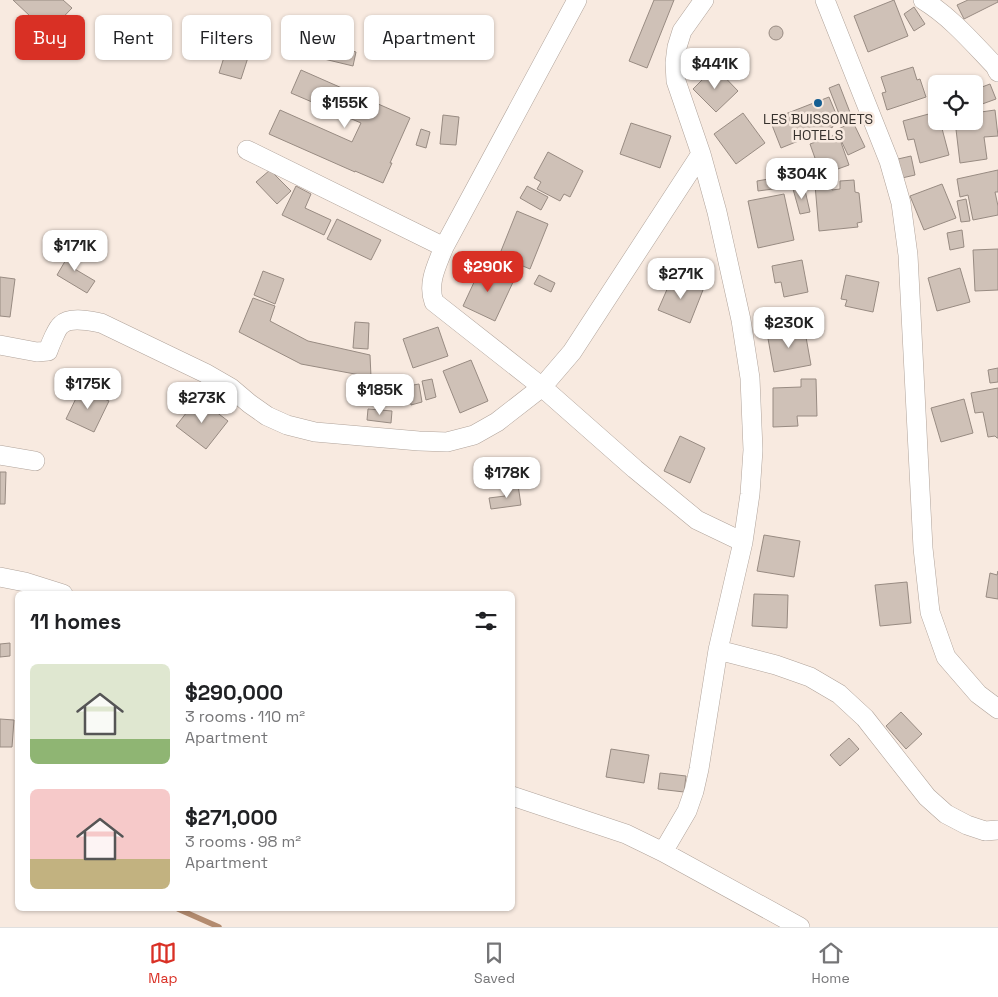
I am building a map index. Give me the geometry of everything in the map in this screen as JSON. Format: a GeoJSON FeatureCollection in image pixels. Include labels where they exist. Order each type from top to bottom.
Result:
{"type":"FeatureCollection","features":[{"type":"Feature","properties":{"kind":"street"},"geometry":{"type":"LineString","coordinates":[[577,0],[444,246],[434,274],[431,294],[434,302],[542,387],[635,469],[697,520],[743,542]]}},
{"type":"Feature","properties":{"kind":"street"},"geometry":{"type":"LineString","coordinates":[[663,852],[687,810],[694,791],[718,650],[743,542],[750,494],[753,450],[750,378],[731,272],[701,154],[676,81],[675,63],[682,31],[704,0]]}},
{"type":"Feature","properties":{"kind":"street"},"geometry":{"type":"LineString","coordinates":[[825,0],[889,161],[901,203],[908,255],[923,548],[930,612],[946,657],[978,694],[998,709]]}},
{"type":"Feature","properties":{"kind":"street"},"geometry":{"type":"LineString","coordinates":[[924,0],[957,26],[998,72]]}},
{"type":"Feature","properties":{"kind":"street"},"geometry":{"type":"LineString","coordinates":[[247,150],[444,246]]}},
{"type":"Feature","properties":{"kind":"street"},"geometry":{"type":"LineString","coordinates":[[0,345],[37,352],[48,351],[61,325],[72,320],[101,323],[205,373],[231,388],[267,416],[287,425],[315,432],[418,441],[447,442],[474,435],[497,422],[542,387],[572,352],[701,154]]}},
{"type":"Feature","properties":{"kind":"street"},"geometry":{"type":"LineString","coordinates":[[0,456],[35,461]]}},
{"type":"Feature","properties":{"kind":"street"},"geometry":{"type":"LineString","coordinates":[[0,577],[54,591]]}},
{"type":"Feature","properties":{"kind":"street"},"geometry":{"type":"LineString","coordinates":[[718,650],[810,677],[839,694],[865,718],[927,797],[946,814],[967,825],[985,831],[998,830]]}},
{"type":"Feature","properties":{"kind":"street"},"geometry":{"type":"LineString","coordinates":[[515,797],[626,834],[663,852],[800,927]]}},
{"type":"Feature","properties":{"kind":"building"},"geometry":{"type":"Polygon","coordinates":[[[13,0],[63,0],[72,8],[65,15],[29,15],[13,0]]]}},
{"type":"Feature","properties":{"kind":"building"},"geometry":{"type":"Polygon","coordinates":[[[654,0],[674,0],[647,68],[629,61],[654,0]]]}},
{"type":"Feature","properties":{"kind":"building"},"geometry":{"type":"Polygon","coordinates":[[[894,0],[908,36],[868,52],[854,16],[894,0]]]}},
{"type":"Feature","properties":{"kind":"building"},"geometry":{"type":"Polygon","coordinates":[[[968,0],[998,0],[998,2],[964,19],[957,5],[968,0]]]}},
{"type":"Feature","properties":{"kind":"building"},"geometry":{"type":"Polygon","coordinates":[[[914,7],[925,24],[914,31],[904,14],[914,7]]]}},
{"type":"Feature","properties":{"kind":"building"},"geometry":{"type":"Polygon","coordinates":[[[773,26],[779,26],[783,33],[779,40],[773,40],[769,36],[769,30],[773,26]]]}},
{"type":"Feature","properties":{"kind":"building"},"geometry":{"type":"Polygon","coordinates":[[[354,51],[356,52],[353,66],[328,60],[354,60],[354,51]]]}},
{"type":"Feature","properties":{"kind":"building"},"geometry":{"type":"Polygon","coordinates":[[[223,60],[247,60],[241,79],[219,73],[223,60]]]}},
{"type":"Feature","properties":{"kind":"building"},"geometry":{"type":"Polygon","coordinates":[[[715,67],[738,91],[716,112],[693,89],[715,67]]]}},
{"type":"Feature","properties":{"kind":"building"},"geometry":{"type":"Polygon","coordinates":[[[913,67],[917,80],[920,79],[926,97],[887,110],[882,93],[886,92],[881,77],[913,67]]]}},
{"type":"Feature","properties":{"kind":"building"},"geometry":{"type":"Polygon","coordinates":[[[301,70],[410,118],[383,183],[269,134],[280,110],[352,142],[361,123],[291,93],[301,70]]]}},
{"type":"Feature","properties":{"kind":"building"},"geometry":{"type":"Polygon","coordinates":[[[839,84],[851,115],[841,119],[829,88],[839,84]]]}},
{"type":"Feature","properties":{"kind":"building"},"geometry":{"type":"Polygon","coordinates":[[[990,84],[996,99],[983,104],[983,87],[990,84]]]}},
{"type":"Feature","properties":{"kind":"building"},"geometry":{"type":"Polygon","coordinates":[[[829,97],[839,121],[832,124],[833,127],[781,148],[770,120],[829,97]]]}},
{"type":"Feature","properties":{"kind":"building"},"geometry":{"type":"Polygon","coordinates":[[[995,110],[998,136],[984,137],[987,159],[960,163],[956,130],[983,130],[983,112],[995,110]]]}},
{"type":"Feature","properties":{"kind":"building"},"geometry":{"type":"Polygon","coordinates":[[[743,113],[765,143],[736,164],[714,134],[743,113]]]}},
{"type":"Feature","properties":{"kind":"building"},"geometry":{"type":"Polygon","coordinates":[[[928,114],[928,130],[942,130],[949,155],[920,163],[914,139],[908,140],[903,121],[928,114]]]}},
{"type":"Feature","properties":{"kind":"building"},"geometry":{"type":"Polygon","coordinates":[[[443,115],[459,117],[456,145],[440,144],[443,115]]]}},
{"type":"Feature","properties":{"kind":"building"},"geometry":{"type":"Polygon","coordinates":[[[853,122],[865,147],[848,155],[836,130],[853,122]]]}},
{"type":"Feature","properties":{"kind":"building"},"geometry":{"type":"Polygon","coordinates":[[[631,123],[671,136],[660,168],[620,154],[631,123]]]}},
{"type":"Feature","properties":{"kind":"building"},"geometry":{"type":"Polygon","coordinates":[[[421,129],[430,132],[426,148],[416,145],[421,129]]]}},
{"type":"Feature","properties":{"kind":"building"},"geometry":{"type":"Polygon","coordinates":[[[838,134],[849,165],[821,175],[810,144],[838,134]]]}},
{"type":"Feature","properties":{"kind":"building"},"geometry":{"type":"Polygon","coordinates":[[[548,152],[583,171],[570,197],[564,194],[560,201],[537,189],[541,182],[534,178],[548,152]]]}},
{"type":"Feature","properties":{"kind":"building"},"geometry":{"type":"Polygon","coordinates":[[[911,156],[915,175],[902,178],[898,159],[911,156]]]}},
{"type":"Feature","properties":{"kind":"building"},"geometry":{"type":"Polygon","coordinates":[[[270,170],[291,191],[277,204],[256,182],[270,170]]]}},
{"type":"Feature","properties":{"kind":"building"},"geometry":{"type":"Polygon","coordinates":[[[998,170],[998,192],[995,192],[998,215],[973,220],[968,195],[960,197],[957,179],[998,170]]]}},
{"type":"Feature","properties":{"kind":"building"},"geometry":{"type":"Polygon","coordinates":[[[786,176],[788,187],[758,191],[757,181],[786,176]]]}},
{"type":"Feature","properties":{"kind":"building"},"geometry":{"type":"Polygon","coordinates":[[[854,180],[855,192],[859,193],[862,222],[857,223],[858,227],[819,231],[815,185],[831,183],[832,190],[840,189],[840,181],[854,180]]]}},
{"type":"Feature","properties":{"kind":"building"},"geometry":{"type":"Polygon","coordinates":[[[942,184],[956,218],[924,230],[910,196],[942,184]]]}},
{"type":"Feature","properties":{"kind":"building"},"geometry":{"type":"Polygon","coordinates":[[[296,186],[311,194],[305,208],[331,220],[324,235],[282,215],[296,186]]]}},
{"type":"Feature","properties":{"kind":"building"},"geometry":{"type":"Polygon","coordinates":[[[527,186],[548,197],[541,210],[520,198],[527,186]]]}},
{"type":"Feature","properties":{"kind":"building"},"geometry":{"type":"Polygon","coordinates":[[[804,186],[810,212],[800,214],[793,189],[804,186]]]}},
{"type":"Feature","properties":{"kind":"building"},"geometry":{"type":"Polygon","coordinates":[[[784,194],[794,240],[758,248],[748,201],[784,194]]]}},
{"type":"Feature","properties":{"kind":"building"},"geometry":{"type":"Polygon","coordinates":[[[966,199],[970,221],[961,222],[957,201],[966,199]]]}},
{"type":"Feature","properties":{"kind":"building"},"geometry":{"type":"Polygon","coordinates":[[[517,211],[548,224],[530,269],[499,256],[517,211]]]}},
{"type":"Feature","properties":{"kind":"building"},"geometry":{"type":"Polygon","coordinates":[[[337,219],[381,240],[371,260],[327,239],[337,219]]]}},
{"type":"Feature","properties":{"kind":"building"},"geometry":{"type":"Polygon","coordinates":[[[962,230],[964,247],[950,250],[947,233],[962,230]]]}},
{"type":"Feature","properties":{"kind":"building"},"geometry":{"type":"Polygon","coordinates":[[[74,246],[84,251],[73,268],[95,281],[87,293],[57,275],[74,246]]]}},
{"type":"Feature","properties":{"kind":"building"},"geometry":{"type":"Polygon","coordinates":[[[998,249],[998,290],[975,291],[973,250],[998,249]]]}},
{"type":"Feature","properties":{"kind":"building"},"geometry":{"type":"Polygon","coordinates":[[[802,260],[808,292],[784,297],[781,282],[775,283],[772,266],[802,260]]]}},
{"type":"Feature","properties":{"kind":"building"},"geometry":{"type":"Polygon","coordinates":[[[482,265],[514,280],[495,321],[463,306],[482,265]]]}},
{"type":"Feature","properties":{"kind":"building"},"geometry":{"type":"Polygon","coordinates":[[[960,268],[970,302],[937,311],[928,278],[960,268]]]}},
{"type":"Feature","properties":{"kind":"building"},"geometry":{"type":"Polygon","coordinates":[[[263,271],[284,279],[275,304],[254,295],[263,271]]]}},
{"type":"Feature","properties":{"kind":"building"},"geometry":{"type":"Polygon","coordinates":[[[539,275],[555,283],[551,292],[534,284],[539,275]]]}},
{"type":"Feature","properties":{"kind":"building"},"geometry":{"type":"Polygon","coordinates":[[[846,275],[879,282],[873,312],[845,306],[847,300],[841,299],[846,275]]]}},
{"type":"Feature","properties":{"kind":"building"},"geometry":{"type":"Polygon","coordinates":[[[0,277],[15,279],[10,317],[0,316],[0,277]]]}},
{"type":"Feature","properties":{"kind":"building"},"geometry":{"type":"Polygon","coordinates":[[[672,278],[703,290],[690,323],[658,310],[672,278]]]}},
{"type":"Feature","properties":{"kind":"building"},"geometry":{"type":"Polygon","coordinates":[[[253,298],[275,306],[270,321],[308,341],[370,355],[371,377],[301,364],[239,332],[253,298]]]}},
{"type":"Feature","properties":{"kind":"building"},"geometry":{"type":"Polygon","coordinates":[[[355,322],[369,323],[368,349],[353,348],[355,322]]]}},
{"type":"Feature","properties":{"kind":"building"},"geometry":{"type":"Polygon","coordinates":[[[804,326],[811,365],[774,372],[767,333],[804,326]]]}},
{"type":"Feature","properties":{"kind":"building"},"geometry":{"type":"Polygon","coordinates":[[[438,327],[448,356],[413,368],[403,339],[438,327]]]}},
{"type":"Feature","properties":{"kind":"building"},"geometry":{"type":"Polygon","coordinates":[[[471,360],[488,401],[460,413],[443,371],[471,360]]]}},
{"type":"Feature","properties":{"kind":"building"},"geometry":{"type":"Polygon","coordinates":[[[998,368],[998,382],[990,383],[988,370],[998,368]]]}},
{"type":"Feature","properties":{"kind":"building"},"geometry":{"type":"Polygon","coordinates":[[[432,379],[436,397],[426,400],[422,381],[432,379]]]}},
{"type":"Feature","properties":{"kind":"building"},"geometry":{"type":"Polygon","coordinates":[[[801,379],[816,379],[817,416],[797,416],[798,426],[773,427],[773,388],[801,387],[801,379]]]}},
{"type":"Feature","properties":{"kind":"building"},"geometry":{"type":"Polygon","coordinates":[[[419,384],[422,402],[411,405],[408,386],[419,384]]]}},
{"type":"Feature","properties":{"kind":"building"},"geometry":{"type":"Polygon","coordinates":[[[81,388],[109,401],[94,432],[66,419],[81,388]]]}},
{"type":"Feature","properties":{"kind":"building"},"geometry":{"type":"Polygon","coordinates":[[[998,388],[998,438],[995,436],[988,437],[983,412],[975,413],[971,393],[998,388]]]}},
{"type":"Feature","properties":{"kind":"building"},"geometry":{"type":"Polygon","coordinates":[[[198,398],[228,421],[206,449],[176,426],[198,398]]]}},
{"type":"Feature","properties":{"kind":"building"},"geometry":{"type":"Polygon","coordinates":[[[964,399],[973,433],[941,442],[931,408],[964,399]]]}},
{"type":"Feature","properties":{"kind":"building"},"geometry":{"type":"Polygon","coordinates":[[[368,409],[392,411],[391,423],[367,420],[368,409]]]}},
{"type":"Feature","properties":{"kind":"building"},"geometry":{"type":"Polygon","coordinates":[[[680,436],[705,448],[690,483],[664,471],[680,436]]]}},
{"type":"Feature","properties":{"kind":"building"},"geometry":{"type":"Polygon","coordinates":[[[0,472],[6,472],[5,504],[0,504],[0,472]]]}},
{"type":"Feature","properties":{"kind":"building"},"geometry":{"type":"Polygon","coordinates":[[[518,485],[521,505],[491,509],[489,498],[505,496],[503,488],[518,485]]]}},
{"type":"Feature","properties":{"kind":"building"},"geometry":{"type":"Polygon","coordinates":[[[764,535],[800,541],[794,577],[757,571],[764,535]]]}},
{"type":"Feature","properties":{"kind":"building"},"geometry":{"type":"Polygon","coordinates":[[[998,571],[998,599],[986,597],[990,573],[997,575],[998,571]]]}},
{"type":"Feature","properties":{"kind":"building"},"geometry":{"type":"Polygon","coordinates":[[[907,582],[911,623],[880,626],[875,585],[907,582]]]}},
{"type":"Feature","properties":{"kind":"building"},"geometry":{"type":"Polygon","coordinates":[[[754,594],[788,595],[787,628],[752,626],[754,594]]]}},
{"type":"Feature","properties":{"kind":"building"},"geometry":{"type":"Polygon","coordinates":[[[10,643],[10,656],[0,657],[0,644],[10,643]]]}},
{"type":"Feature","properties":{"kind":"building"},"geometry":{"type":"Polygon","coordinates":[[[901,712],[922,734],[906,749],[886,726],[901,712]]]}},
{"type":"Feature","properties":{"kind":"building"},"geometry":{"type":"Polygon","coordinates":[[[0,719],[14,720],[12,747],[0,747],[0,719]]]}},
{"type":"Feature","properties":{"kind":"building"},"geometry":{"type":"Polygon","coordinates":[[[849,738],[859,749],[840,766],[830,755],[849,738]]]}},
{"type":"Feature","properties":{"kind":"building"},"geometry":{"type":"Polygon","coordinates":[[[611,749],[649,755],[644,783],[606,777],[611,749]]]}},
{"type":"Feature","properties":{"kind":"building"},"geometry":{"type":"Polygon","coordinates":[[[660,773],[686,776],[684,792],[658,789],[660,773]]]}},
{"type":"Feature","properties":{"kind":"waterway"},"geometry":{"type":"LineString","coordinates":[[183,911],[219,927]]}},
{"type":"Feature","properties":{"kind":"place","name":"LES BUISSONETS HOTELS"},"geometry":{"type":"Point","coordinates":[818,103]}}]}
